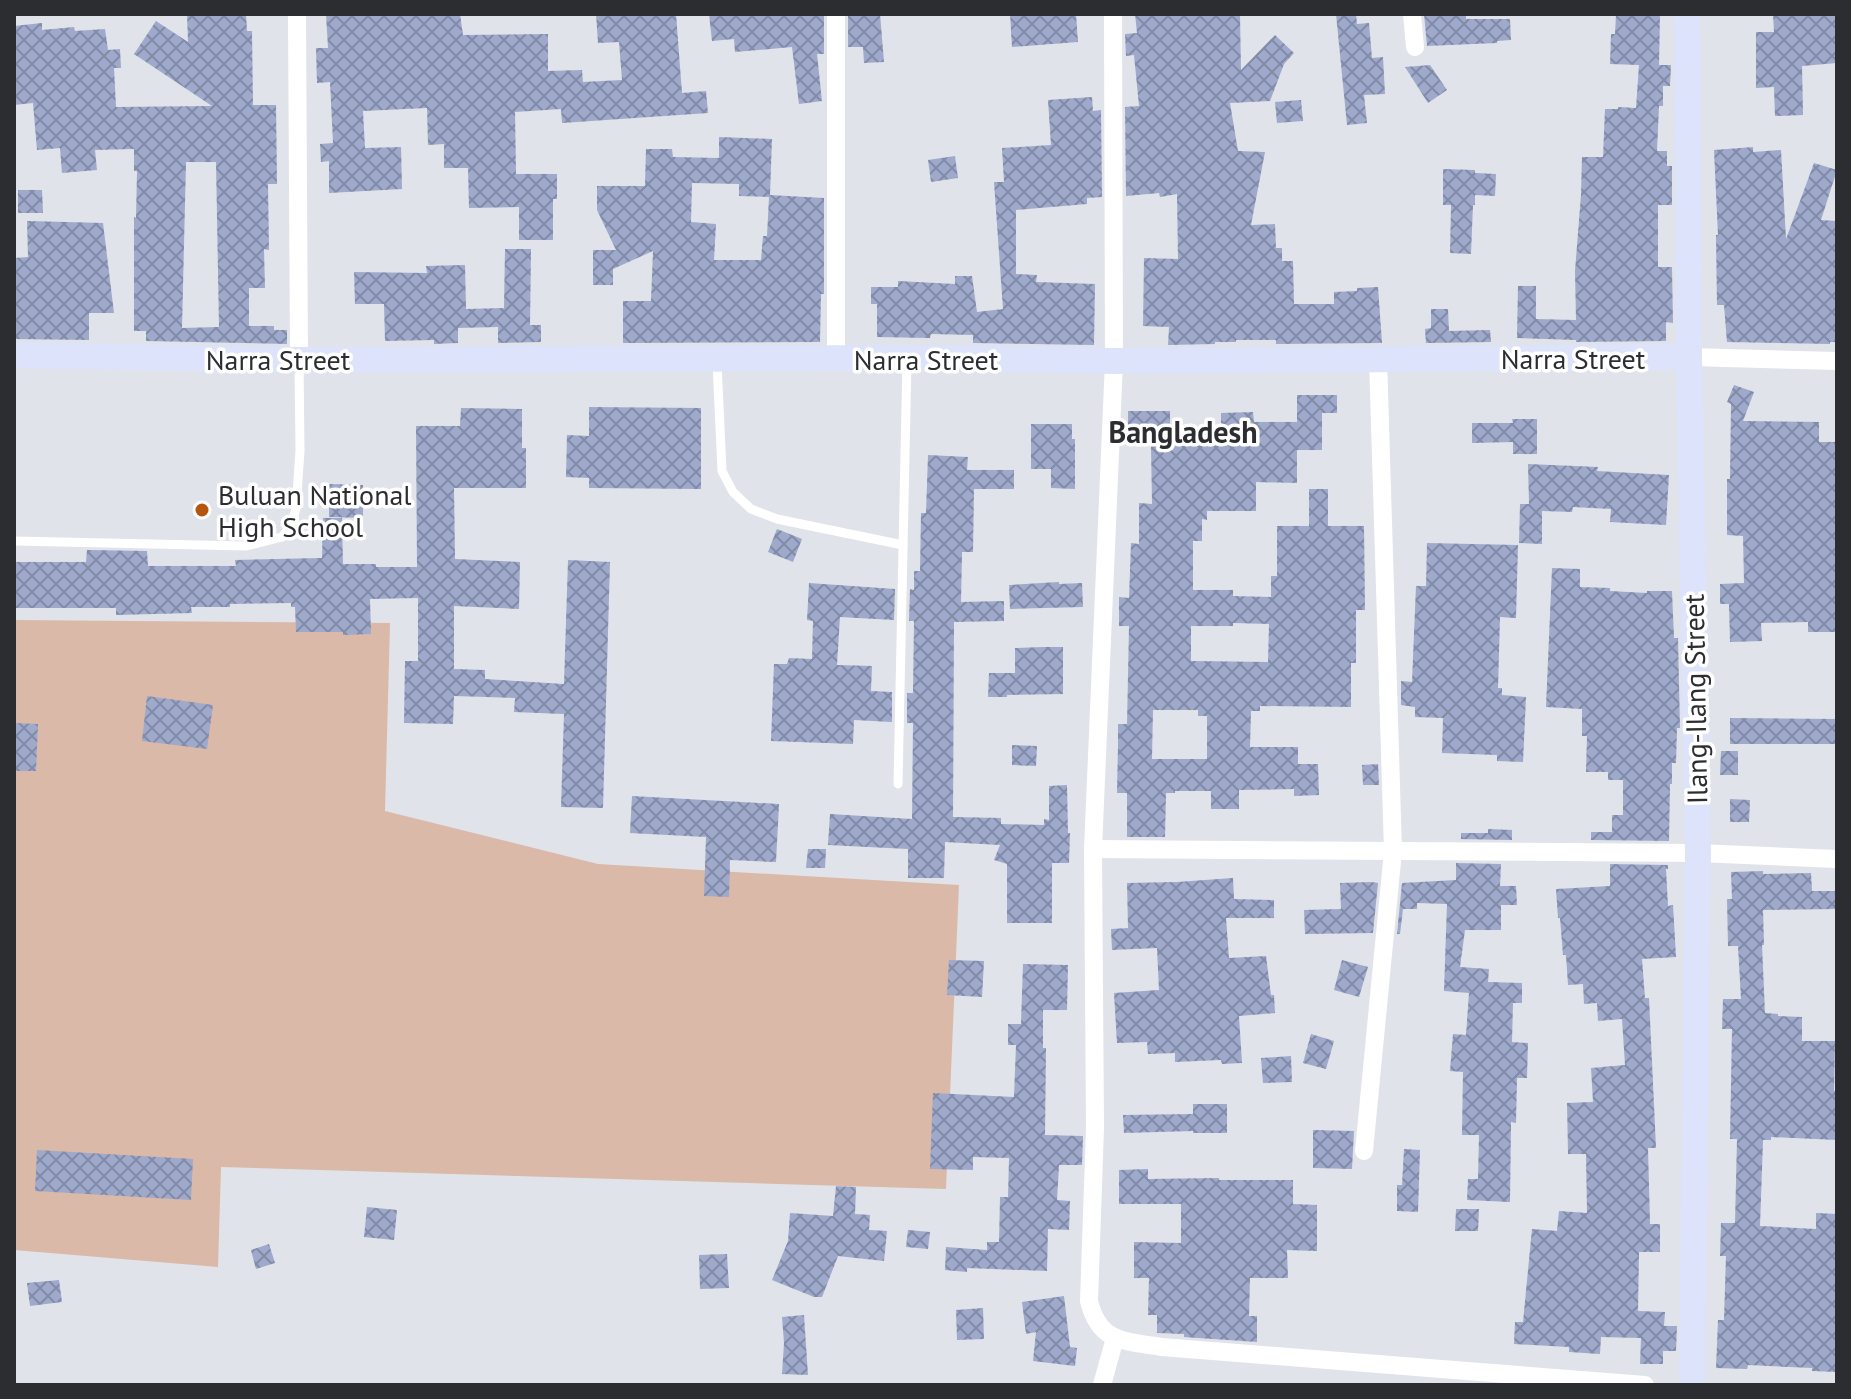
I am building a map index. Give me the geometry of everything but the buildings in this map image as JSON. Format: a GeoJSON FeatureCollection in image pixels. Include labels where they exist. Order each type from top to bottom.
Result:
{"type":"FeatureCollection","features":[{"type":"Feature","properties":{"kind":"street"},"geometry":{"type":"LineString","coordinates":[[297,14],[299,360]]}},
{"type":"Feature","properties":{"kind":"street"},"geometry":{"type":"LineString","coordinates":[[836,14],[836,358]]}},
{"type":"Feature","properties":{"kind":"street"},"geometry":{"type":"LineString","coordinates":[[1113,14],[1114,361],[1093,849],[1095,1128],[1089,1301],[1093,1318],[1101,1329],[1115,1338],[1162,1347],[1645,1385]]}},
{"type":"Feature","properties":{"kind":"street"},"geometry":{"type":"LineString","coordinates":[[1412,14],[1415,47]]}},
{"type":"Feature","properties":{"kind":"street","name":"Ilang-Ilang Street"},"geometry":{"type":"LineString","coordinates":[[1687,14],[1689,357],[1698,853],[1692,1385]]}},
{"type":"Feature","properties":{"kind":"street","name":"Narra Street"},"geometry":{"type":"LineString","coordinates":[[14,355],[299,360],[907,358],[1114,361],[1689,357],[1837,361]]}},
{"type":"Feature","properties":{"kind":"street"},"geometry":{"type":"LineString","coordinates":[[1364,1151],[1393,851],[1378,358]]}},
{"type":"Feature","properties":{"kind":"street"},"geometry":{"type":"LineString","coordinates":[[1093,849],[1698,853],[1837,859]]}},
{"type":"Feature","properties":{"kind":"street"},"geometry":{"type":"LineString","coordinates":[[1102,1385],[1115,1338]]}},
{"type":"Feature","properties":{"kind":"lane"},"geometry":{"type":"LineString","coordinates":[[717,358],[722,471],[733,492],[751,509],[777,519],[903,545]]}},
{"type":"Feature","properties":{"kind":"lane"},"geometry":{"type":"LineString","coordinates":[[898,784],[907,358]]}},
{"type":"Feature","properties":{"kind":"lane"},"geometry":{"type":"LineString","coordinates":[[14,541],[246,546],[282,537],[292,525],[296,508],[300,451],[299,360]]}},
{"type":"Feature","properties":{"kind":"shaded area"},"geometry":{"type":"Polygon","coordinates":[[[14,620],[390,623],[385,811],[598,864],[959,885],[946,1189],[221,1167],[218,1267],[14,1250],[14,620]]]}},
{"type":"Feature","properties":{"kind":"place","name":"Buluan National High School"},"geometry":{"type":"Point","coordinates":[202,510]}},
{"type":"Feature","properties":{"kind":"district","name":"Bangladesh"},"geometry":{"type":"Point","coordinates":[1183,431]}}]}
